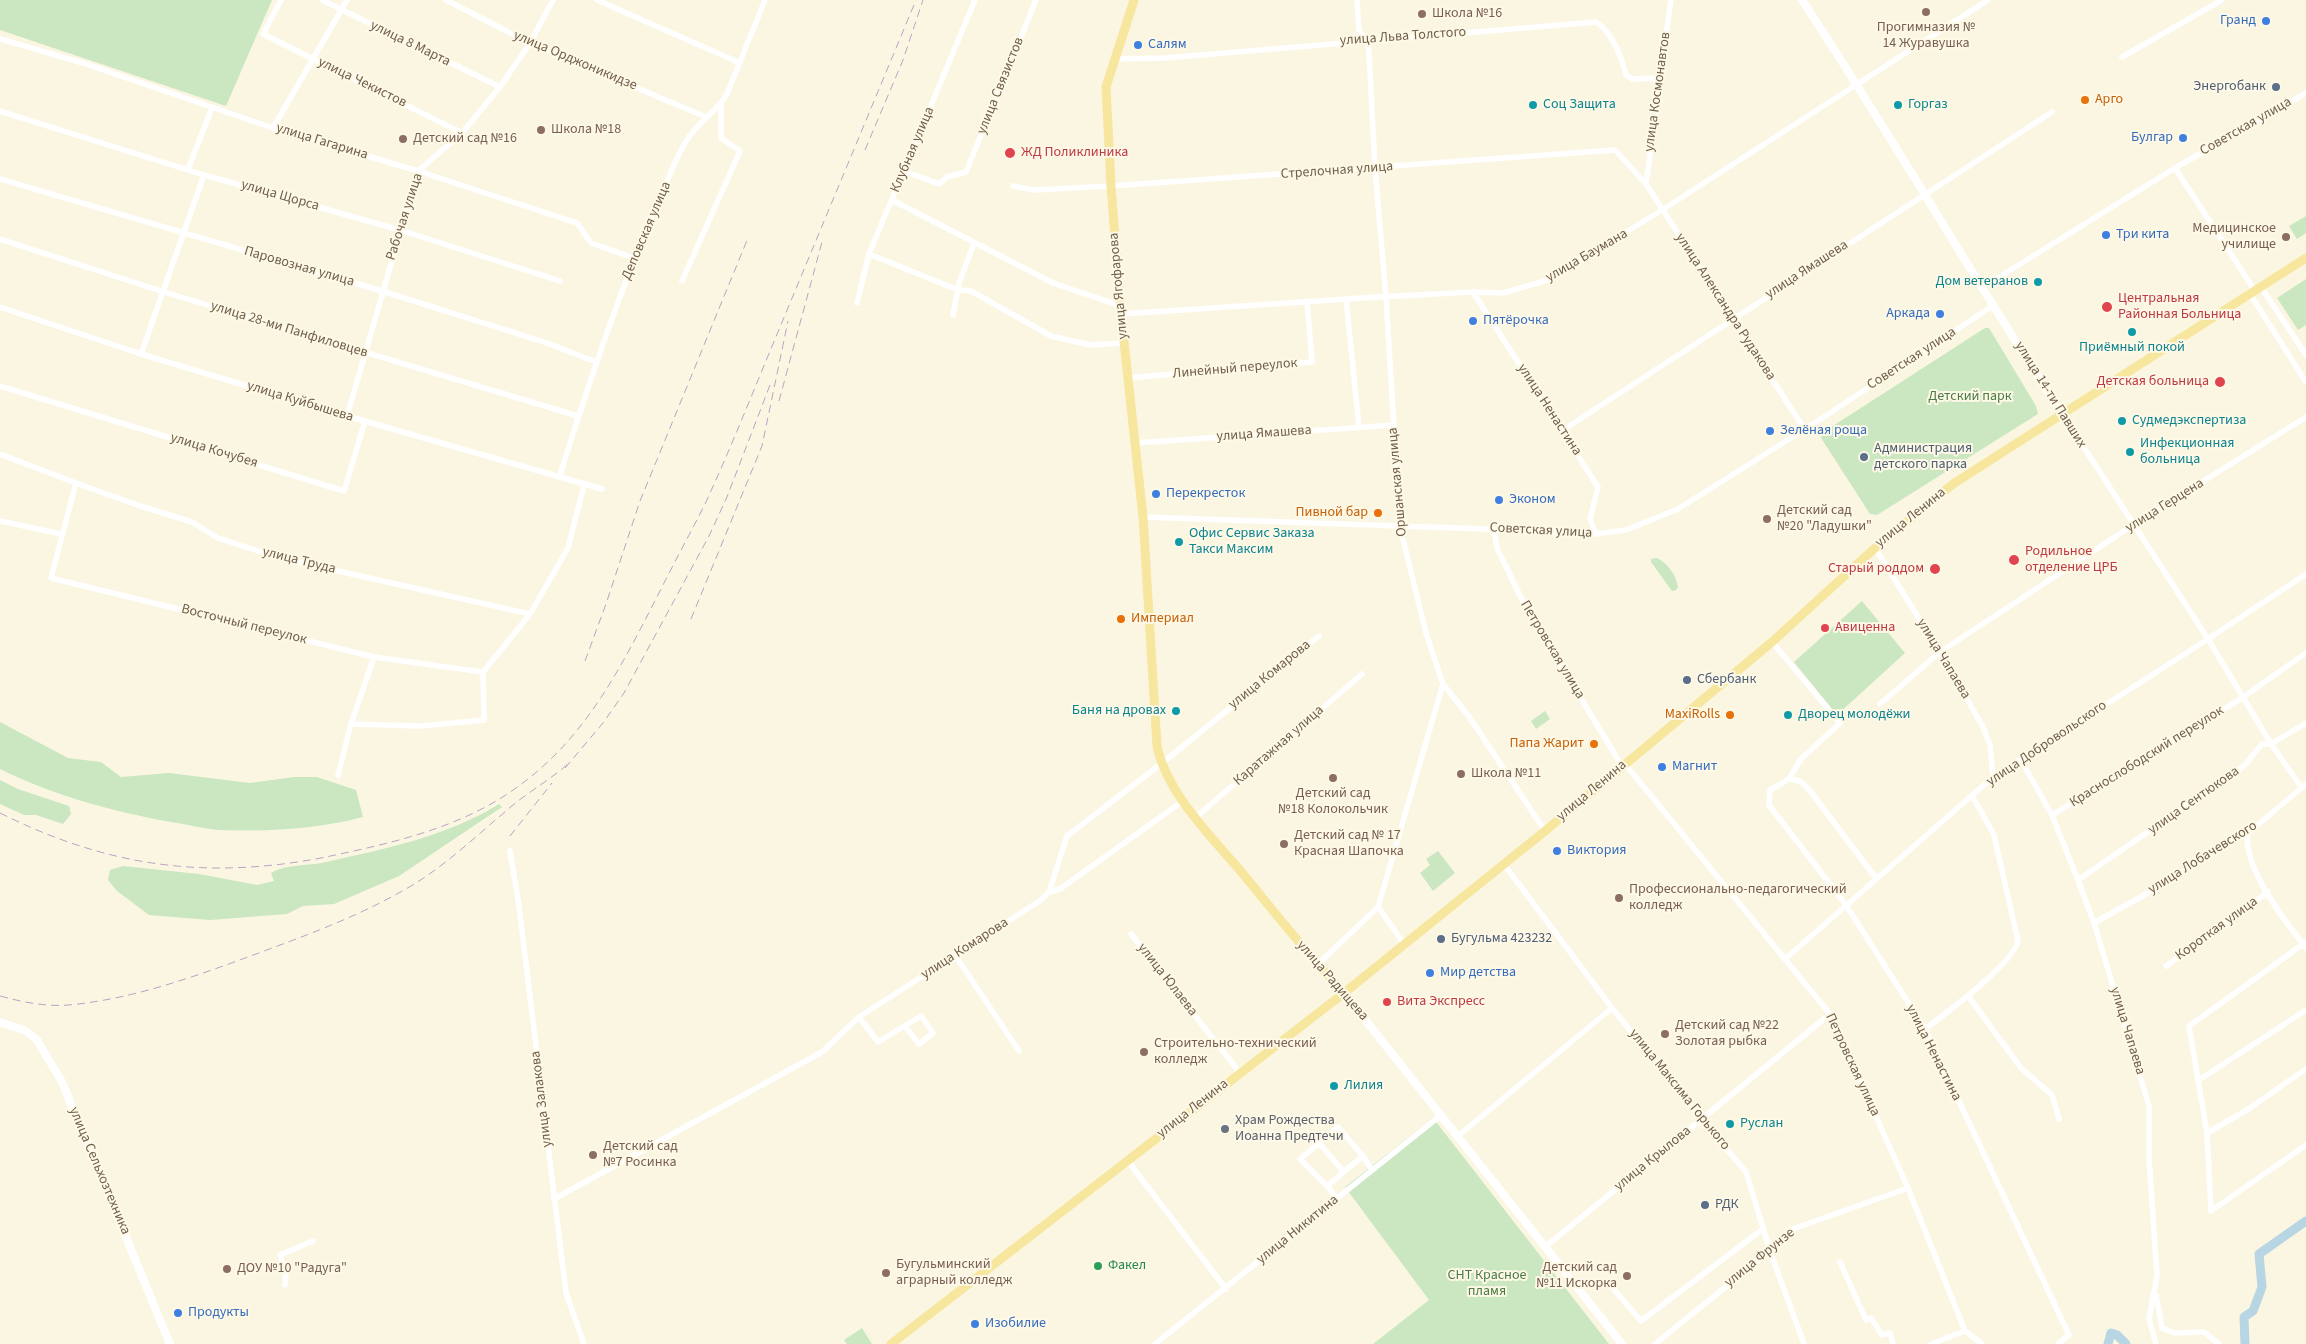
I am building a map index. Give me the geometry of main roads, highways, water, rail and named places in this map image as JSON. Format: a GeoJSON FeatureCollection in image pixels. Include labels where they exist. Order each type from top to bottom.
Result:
{"type":"FeatureCollection","features":[{"type":"Feature","properties":{"kind":"main road","name":"улица Ягофарова"},"geometry":{"type":"LineString","coordinates":[[1134,0],[1124,37],[1114,59],[1106,87],[1111,186],[1121,310],[1143,517],[1147,576]]}},
{"type":"Feature","properties":{"kind":"main road","name":"улица Ленина"},"geometry":{"type":"LineString","coordinates":[[891,1344],[1344,992],[1545,832],[1772,642],[1875,548],[1953,484],[2306,258]]}},
{"type":"Feature","properties":{"kind":"main road","name":"улица Радищева"},"geometry":{"type":"LineString","coordinates":[[1147,576],[1157,746],[1161,764],[1183,801],[1317,964],[1344,992]]}},
{"type":"Feature","properties":{"kind":"waterway"},"geometry":{"type":"LineString","coordinates":[[2245,1344],[2244,1317],[2253,1311],[2262,1287],[2259,1254],[2306,1221]]}},
{"type":"Feature","properties":{"kind":"waterway"},"geometry":{"type":"LineString","coordinates":[[2108,1344],[2111,1333],[2117,1335],[2126,1344]]}},
{"type":"Feature","properties":{"kind":"railway"},"geometry":{"type":"LineString","coordinates":[[0,813],[39,831],[78,845],[156,864],[236,868],[278,865],[321,858],[397,841],[447,824],[494,802],[516,788],[541,768],[564,746],[584,722],[618,671],[705,504],[916,0]]}},
{"type":"Feature","properties":{"kind":"railway"},"geometry":{"type":"LineString","coordinates":[[865,150],[903,60],[923,0]]}},
{"type":"Feature","properties":{"kind":"railway"},"geometry":{"type":"LineString","coordinates":[[585,661],[640,501],[748,238]]}},
{"type":"Feature","properties":{"kind":"railway"},"geometry":{"type":"LineString","coordinates":[[779,401],[822,242]]}},
{"type":"Feature","properties":{"kind":"railway"},"geometry":{"type":"LineString","coordinates":[[691,619],[762,446],[788,321]]}},
{"type":"Feature","properties":{"kind":"railway"},"geometry":{"type":"LineString","coordinates":[[565,768],[603,723],[624,693],[709,536],[727,497],[770,385]]}},
{"type":"Feature","properties":{"kind":"railway"},"geometry":{"type":"LineString","coordinates":[[0,996],[29,1003],[48,1005],[101,1001],[146,991],[213,970],[296,939],[374,906],[424,878],[569,763]]}},
{"type":"Feature","properties":{"kind":"railway"},"geometry":{"type":"LineString","coordinates":[[510,836],[552,783]]}},
{"type":"Feature","properties":{"kind":"place","name":"Прогимназия № 14 Журавушка"},"geometry":{"type":"Point","coordinates":[1926,12]}},
{"type":"Feature","properties":{"kind":"place","name":"Школа №16"},"geometry":{"type":"Point","coordinates":[1422,14]}},
{"type":"Feature","properties":{"kind":"place","name":"Гранд"},"geometry":{"type":"Point","coordinates":[2266,21]}},
{"type":"Feature","properties":{"kind":"place","name":"Салям"},"geometry":{"type":"Point","coordinates":[1138,45]}},
{"type":"Feature","properties":{"kind":"place","name":"Энергобанк"},"geometry":{"type":"Point","coordinates":[2276,87]}},
{"type":"Feature","properties":{"kind":"place","name":"Арго"},"geometry":{"type":"Point","coordinates":[2085,100]}},
{"type":"Feature","properties":{"kind":"place","name":"Соц Защита"},"geometry":{"type":"Point","coordinates":[1533,105]}},
{"type":"Feature","properties":{"kind":"place","name":"Горгаз"},"geometry":{"type":"Point","coordinates":[1898,105]}},
{"type":"Feature","properties":{"kind":"place","name":"Школа №18"},"geometry":{"type":"Point","coordinates":[541,130]}},
{"type":"Feature","properties":{"kind":"place","name":"Булгар"},"geometry":{"type":"Point","coordinates":[2183,138]}},
{"type":"Feature","properties":{"kind":"place","name":"Детский сад №16"},"geometry":{"type":"Point","coordinates":[403,139]}},
{"type":"Feature","properties":{"kind":"place","name":"ЖД Поликлиника"},"geometry":{"type":"Point","coordinates":[1010,153]}},
{"type":"Feature","properties":{"kind":"place","name":"Три кита"},"geometry":{"type":"Point","coordinates":[2106,235]}},
{"type":"Feature","properties":{"kind":"place","name":"Медицинское училище"},"geometry":{"type":"Point","coordinates":[2286,237]}},
{"type":"Feature","properties":{"kind":"place","name":"Дом ветеранов"},"geometry":{"type":"Point","coordinates":[2038,282]}},
{"type":"Feature","properties":{"kind":"place","name":"Центральная Районная Больница"},"geometry":{"type":"Point","coordinates":[2107,307]}},
{"type":"Feature","properties":{"kind":"place","name":"Аркада"},"geometry":{"type":"Point","coordinates":[1940,314]}},
{"type":"Feature","properties":{"kind":"place","name":"Пятёрочка"},"geometry":{"type":"Point","coordinates":[1473,321]}},
{"type":"Feature","properties":{"kind":"place","name":"Приёмный покой"},"geometry":{"type":"Point","coordinates":[2132,332]}},
{"type":"Feature","properties":{"kind":"place","name":"Детская больница"},"geometry":{"type":"Point","coordinates":[2220,382]}},
{"type":"Feature","properties":{"kind":"place","name":"Судмедэкспертиза"},"geometry":{"type":"Point","coordinates":[2122,421]}},
{"type":"Feature","properties":{"kind":"place","name":"Зелёная роща"},"geometry":{"type":"Point","coordinates":[1770,431]}},
{"type":"Feature","properties":{"kind":"place","name":"Инфекционная больница"},"geometry":{"type":"Point","coordinates":[2130,452]}},
{"type":"Feature","properties":{"kind":"place","name":"Администрация детского парка"},"geometry":{"type":"Point","coordinates":[1864,457]}},
{"type":"Feature","properties":{"kind":"place","name":"Перекресток"},"geometry":{"type":"Point","coordinates":[1156,494]}},
{"type":"Feature","properties":{"kind":"place","name":"Эконом"},"geometry":{"type":"Point","coordinates":[1499,500]}},
{"type":"Feature","properties":{"kind":"place","name":"Пивной бар"},"geometry":{"type":"Point","coordinates":[1378,513]}},
{"type":"Feature","properties":{"kind":"place","name":"Детский сад №20 \"Ладушки\""},"geometry":{"type":"Point","coordinates":[1767,519]}},
{"type":"Feature","properties":{"kind":"place","name":"Офис Сервис Заказа Такси Максим"},"geometry":{"type":"Point","coordinates":[1179,542]}},
{"type":"Feature","properties":{"kind":"place","name":"Родильное отделение ЦРБ"},"geometry":{"type":"Point","coordinates":[2014,560]}},
{"type":"Feature","properties":{"kind":"place","name":"Старый роддом"},"geometry":{"type":"Point","coordinates":[1935,569]}},
{"type":"Feature","properties":{"kind":"place","name":"Империал"},"geometry":{"type":"Point","coordinates":[1121,619]}},
{"type":"Feature","properties":{"kind":"place","name":"Авиценна"},"geometry":{"type":"Point","coordinates":[1825,628]}},
{"type":"Feature","properties":{"kind":"place","name":"Сбербанк"},"geometry":{"type":"Point","coordinates":[1687,680]}},
{"type":"Feature","properties":{"kind":"place","name":"Баня на дровах"},"geometry":{"type":"Point","coordinates":[1176,711]}},
{"type":"Feature","properties":{"kind":"place","name":"MaxiRolls"},"geometry":{"type":"Point","coordinates":[1730,715]}},
{"type":"Feature","properties":{"kind":"place","name":"Дворец молодёжи"},"geometry":{"type":"Point","coordinates":[1788,715]}},
{"type":"Feature","properties":{"kind":"place","name":"Папа Жарит"},"geometry":{"type":"Point","coordinates":[1594,744]}},
{"type":"Feature","properties":{"kind":"place","name":"Магнит"},"geometry":{"type":"Point","coordinates":[1662,767]}},
{"type":"Feature","properties":{"kind":"place","name":"Школа №11"},"geometry":{"type":"Point","coordinates":[1461,774]}},
{"type":"Feature","properties":{"kind":"place","name":"Детский сад №18 Колокольчик"},"geometry":{"type":"Point","coordinates":[1333,778]}},
{"type":"Feature","properties":{"kind":"place","name":"Детский сад № 17 Красная Шапочка"},"geometry":{"type":"Point","coordinates":[1284,844]}},
{"type":"Feature","properties":{"kind":"place","name":"Виктория"},"geometry":{"type":"Point","coordinates":[1557,851]}},
{"type":"Feature","properties":{"kind":"place","name":"Профессионально-педагогический колледж"},"geometry":{"type":"Point","coordinates":[1619,898]}},
{"type":"Feature","properties":{"kind":"place","name":"Бугульма 423232"},"geometry":{"type":"Point","coordinates":[1441,939]}},
{"type":"Feature","properties":{"kind":"place","name":"Мир детства"},"geometry":{"type":"Point","coordinates":[1430,973]}},
{"type":"Feature","properties":{"kind":"place","name":"Вита Экспресс"},"geometry":{"type":"Point","coordinates":[1387,1002]}},
{"type":"Feature","properties":{"kind":"place","name":"Детский сад №22 Золотая рыбка"},"geometry":{"type":"Point","coordinates":[1665,1034]}},
{"type":"Feature","properties":{"kind":"place","name":"Строительно-технический колледж"},"geometry":{"type":"Point","coordinates":[1144,1052]}},
{"type":"Feature","properties":{"kind":"place","name":"Лилия"},"geometry":{"type":"Point","coordinates":[1334,1086]}},
{"type":"Feature","properties":{"kind":"place","name":"Руслан"},"geometry":{"type":"Point","coordinates":[1730,1124]}},
{"type":"Feature","properties":{"kind":"place","name":"Храм Рождества Иоанна Предтечи"},"geometry":{"type":"Point","coordinates":[1225,1129]}},
{"type":"Feature","properties":{"kind":"place","name":"Детский сад №7 Росинка"},"geometry":{"type":"Point","coordinates":[593,1155]}},
{"type":"Feature","properties":{"kind":"place","name":"РДК"},"geometry":{"type":"Point","coordinates":[1705,1205]}},
{"type":"Feature","properties":{"kind":"place","name":"Факел"},"geometry":{"type":"Point","coordinates":[1098,1266]}},
{"type":"Feature","properties":{"kind":"place","name":"ДОУ №10 \"Радуга\""},"geometry":{"type":"Point","coordinates":[227,1269]}},
{"type":"Feature","properties":{"kind":"place","name":"Бугульминский аграрный колледж"},"geometry":{"type":"Point","coordinates":[886,1273]}},
{"type":"Feature","properties":{"kind":"place","name":"Детский сад №11 Искорка"},"geometry":{"type":"Point","coordinates":[1627,1276]}},
{"type":"Feature","properties":{"kind":"place","name":"Продукты"},"geometry":{"type":"Point","coordinates":[178,1313]}},
{"type":"Feature","properties":{"kind":"place","name":"Изобилие"},"geometry":{"type":"Point","coordinates":[975,1324]}},
{"type":"Feature","properties":{"kind":"park label","name":"Детский парк"},"geometry":{"type":"Point","coordinates":[1970,397]}},
{"type":"Feature","properties":{"kind":"park label","name":"СНТ Красное пламя"},"geometry":{"type":"Point","coordinates":[1487,1284]}}]}
